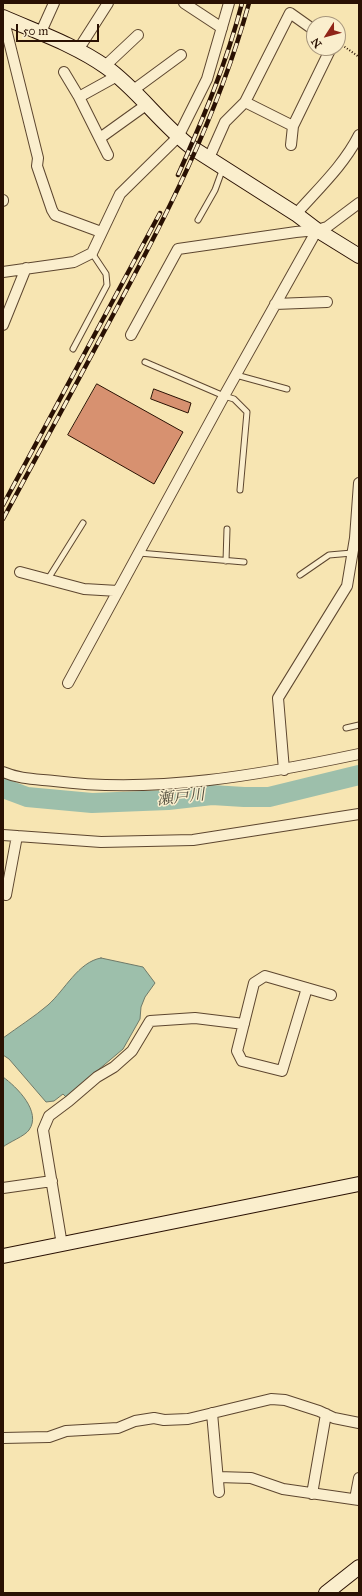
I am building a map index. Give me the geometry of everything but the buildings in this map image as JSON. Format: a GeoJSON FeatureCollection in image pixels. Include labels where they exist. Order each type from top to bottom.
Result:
{"type":"FeatureCollection","features":[{"type":"Feature","properties":{"kind":"street"},"geometry":{"type":"LineString","coordinates":[[40,34],[54,3]]}},
{"type":"Feature","properties":{"kind":"street"},"geometry":{"type":"LineString","coordinates":[[78,50],[108,3]]}},
{"type":"Feature","properties":{"kind":"street"},"geometry":{"type":"LineString","coordinates":[[184,3],[222,28]]}},
{"type":"Feature","properties":{"kind":"street"},"geometry":{"type":"LineString","coordinates":[[3,272],[74,262],[92,253],[120,194],[178,137],[207,79],[229,3]]}},
{"type":"Feature","properties":{"kind":"street"},"geometry":{"type":"LineString","coordinates":[[209,158],[225,122],[245,102],[290,13],[306,24]]}},
{"type":"Feature","properties":{"kind":"street"},"geometry":{"type":"LineString","coordinates":[[3,17],[78,50],[105,66],[118,76],[178,137],[296,214],[317,230],[359,256]]}},
{"type":"Feature","properties":{"kind":"street"},"geometry":{"type":"LineString","coordinates":[[3,17],[38,158],[38,166],[52,210],[55,214],[101,232]]}},
{"type":"Feature","properties":{"kind":"street"},"geometry":{"type":"LineString","coordinates":[[105,66],[138,35]]}},
{"type":"Feature","properties":{"kind":"street"},"geometry":{"type":"LineString","coordinates":[[132,91],[181,55]]}},
{"type":"Feature","properties":{"kind":"street"},"geometry":{"type":"LineString","coordinates":[[292,145],[293,126],[327,56]]}},
{"type":"Feature","properties":{"kind":"street"},"geometry":{"type":"LineString","coordinates":[[64,72],[108,155]]}},
{"type":"Feature","properties":{"kind":"street"},"geometry":{"type":"LineString","coordinates":[[79,98],[118,76]]}},
{"type":"Feature","properties":{"kind":"street"},"geometry":{"type":"LineString","coordinates":[[245,102],[293,126]]}},
{"type":"Feature","properties":{"kind":"street"},"geometry":{"type":"LineString","coordinates":[[100,138],[146,105]]}},
{"type":"Feature","properties":{"kind":"street"},"geometry":{"type":"LineString","coordinates":[[296,214],[353,146],[359,135]]}},
{"type":"Feature","properties":{"kind":"street"},"geometry":{"type":"LineString","coordinates":[[132,335],[178,249],[317,230],[327,227],[359,203]]}},
{"type":"Feature","properties":{"kind":"street"},"geometry":{"type":"LineString","coordinates":[[68,683],[224,396],[317,230]]}},
{"type":"Feature","properties":{"kind":"street"},"geometry":{"type":"LineString","coordinates":[[3,325],[26,268]]}},
{"type":"Feature","properties":{"kind":"street"},"geometry":{"type":"LineString","coordinates":[[275,304],[327,302]]}},
{"type":"Feature","properties":{"kind":"street"},"geometry":{"type":"LineString","coordinates":[[284,770],[278,698],[346,586],[356,552],[359,483]]}},
{"type":"Feature","properties":{"kind":"street"},"geometry":{"type":"LineString","coordinates":[[20,572],[84,589],[118,591]]}},
{"type":"Feature","properties":{"kind":"street"},"geometry":{"type":"LineString","coordinates":[[3,772],[13,776],[64,783],[115,786],[178,783],[284,770],[359,754]]}},
{"type":"Feature","properties":{"kind":"street"},"geometry":{"type":"LineString","coordinates":[[3,835],[101,842],[193,840],[359,814]]}},
{"type":"Feature","properties":{"kind":"street"},"geometry":{"type":"LineString","coordinates":[[3,894],[6,895],[17,836]]}},
{"type":"Feature","properties":{"kind":"street"},"geometry":{"type":"LineString","coordinates":[[307,988],[282,1071],[242,1061],[237,1051],[254,983],[265,976],[307,988],[331,995]]}},
{"type":"Feature","properties":{"kind":"street"},"geometry":{"type":"LineString","coordinates":[[62,1245],[44,1130],[48,1116],[97,1078],[114,1067],[132,1051],[150,1021],[195,1018],[244,1024]]}},
{"type":"Feature","properties":{"kind":"street"},"geometry":{"type":"LineString","coordinates":[[3,1188],[52,1181]]}},
{"type":"Feature","properties":{"kind":"street"},"geometry":{"type":"LineString","coordinates":[[3,1256],[359,1184]]}},
{"type":"Feature","properties":{"kind":"street"},"geometry":{"type":"LineString","coordinates":[[3,1438],[49,1437],[66,1431],[118,1428],[135,1421],[154,1418],[164,1420],[188,1419],[271,1399],[285,1400],[334,1418],[359,1423]]}},
{"type":"Feature","properties":{"kind":"street"},"geometry":{"type":"LineString","coordinates":[[212,1413],[219,1492]]}},
{"type":"Feature","properties":{"kind":"street"},"geometry":{"type":"LineString","coordinates":[[312,1494],[326,1414]]}},
{"type":"Feature","properties":{"kind":"street"},"geometry":{"type":"LineString","coordinates":[[218,1477],[250,1478],[283,1489],[357,1500],[359,1478]]}},
{"type":"Feature","properties":{"kind":"street"},"geometry":{"type":"LineString","coordinates":[[326,1593],[359,1567]]}},
{"type":"Feature","properties":{"kind":"lane"},"geometry":{"type":"LineString","coordinates":[[198,220],[214,190],[223,167]]}},
{"type":"Feature","properties":{"kind":"lane"},"geometry":{"type":"LineString","coordinates":[[73,349],[107,285],[106,274],[92,253]]}},
{"type":"Feature","properties":{"kind":"lane"},"geometry":{"type":"LineString","coordinates":[[146,362],[234,399],[247,412],[240,490]]}},
{"type":"Feature","properties":{"kind":"lane"},"geometry":{"type":"LineString","coordinates":[[236,375],[287,389]]}},
{"type":"Feature","properties":{"kind":"lane"},"geometry":{"type":"LineString","coordinates":[[48,579],[84,522]]}},
{"type":"Feature","properties":{"kind":"lane"},"geometry":{"type":"LineString","coordinates":[[226,561],[227,529]]}},
{"type":"Feature","properties":{"kind":"lane"},"geometry":{"type":"LineString","coordinates":[[300,576],[328,555],[356,552]]}},
{"type":"Feature","properties":{"kind":"lane"},"geometry":{"type":"LineString","coordinates":[[139,553],[244,562]]}},
{"type":"Feature","properties":{"kind":"lane"},"geometry":{"type":"LineString","coordinates":[[346,728],[359,724]]}},
{"type":"Feature","properties":{"kind":"path"},"geometry":{"type":"LineString","coordinates":[[346,49],[359,57]]}},
{"type":"Feature","properties":{"kind":"shaded area"},"geometry":{"type":"Polygon","coordinates":[[[101,958],[143,967],[155,983],[145,997],[141,1007],[140,1019],[123,1049],[66,1097],[63,1094],[54,1101],[46,1102],[9,1059],[3,1055],[3,1038],[48,1005],[72,977],[85,965],[101,958]]]}},
{"type":"Feature","properties":{"kind":"shaded area"},"geometry":{"type":"Polygon","coordinates":[[[3,1077],[21,1093],[26,1100],[30,1108],[32,1123],[29,1130],[21,1137],[3,1147],[3,1077]]]}},
{"type":"Feature","properties":{"kind":"waterway","name":"瀬戸川"},"geometry":{"type":"LineString","coordinates":[[3,788],[27,797],[92,803],[168,800],[212,795],[269,797],[359,775]]}},
{"type":"Feature","properties":{"kind":"railway"},"geometry":{"type":"LineString","coordinates":[[178,175],[214,90],[242,3]]}},
{"type":"Feature","properties":{"kind":"railway"},"geometry":{"type":"LineString","coordinates":[[3,519],[168,210],[205,129],[236,46],[249,3]]}},
{"type":"Feature","properties":{"kind":"railway"},"geometry":{"type":"LineString","coordinates":[[3,505],[160,213]]}}]}
